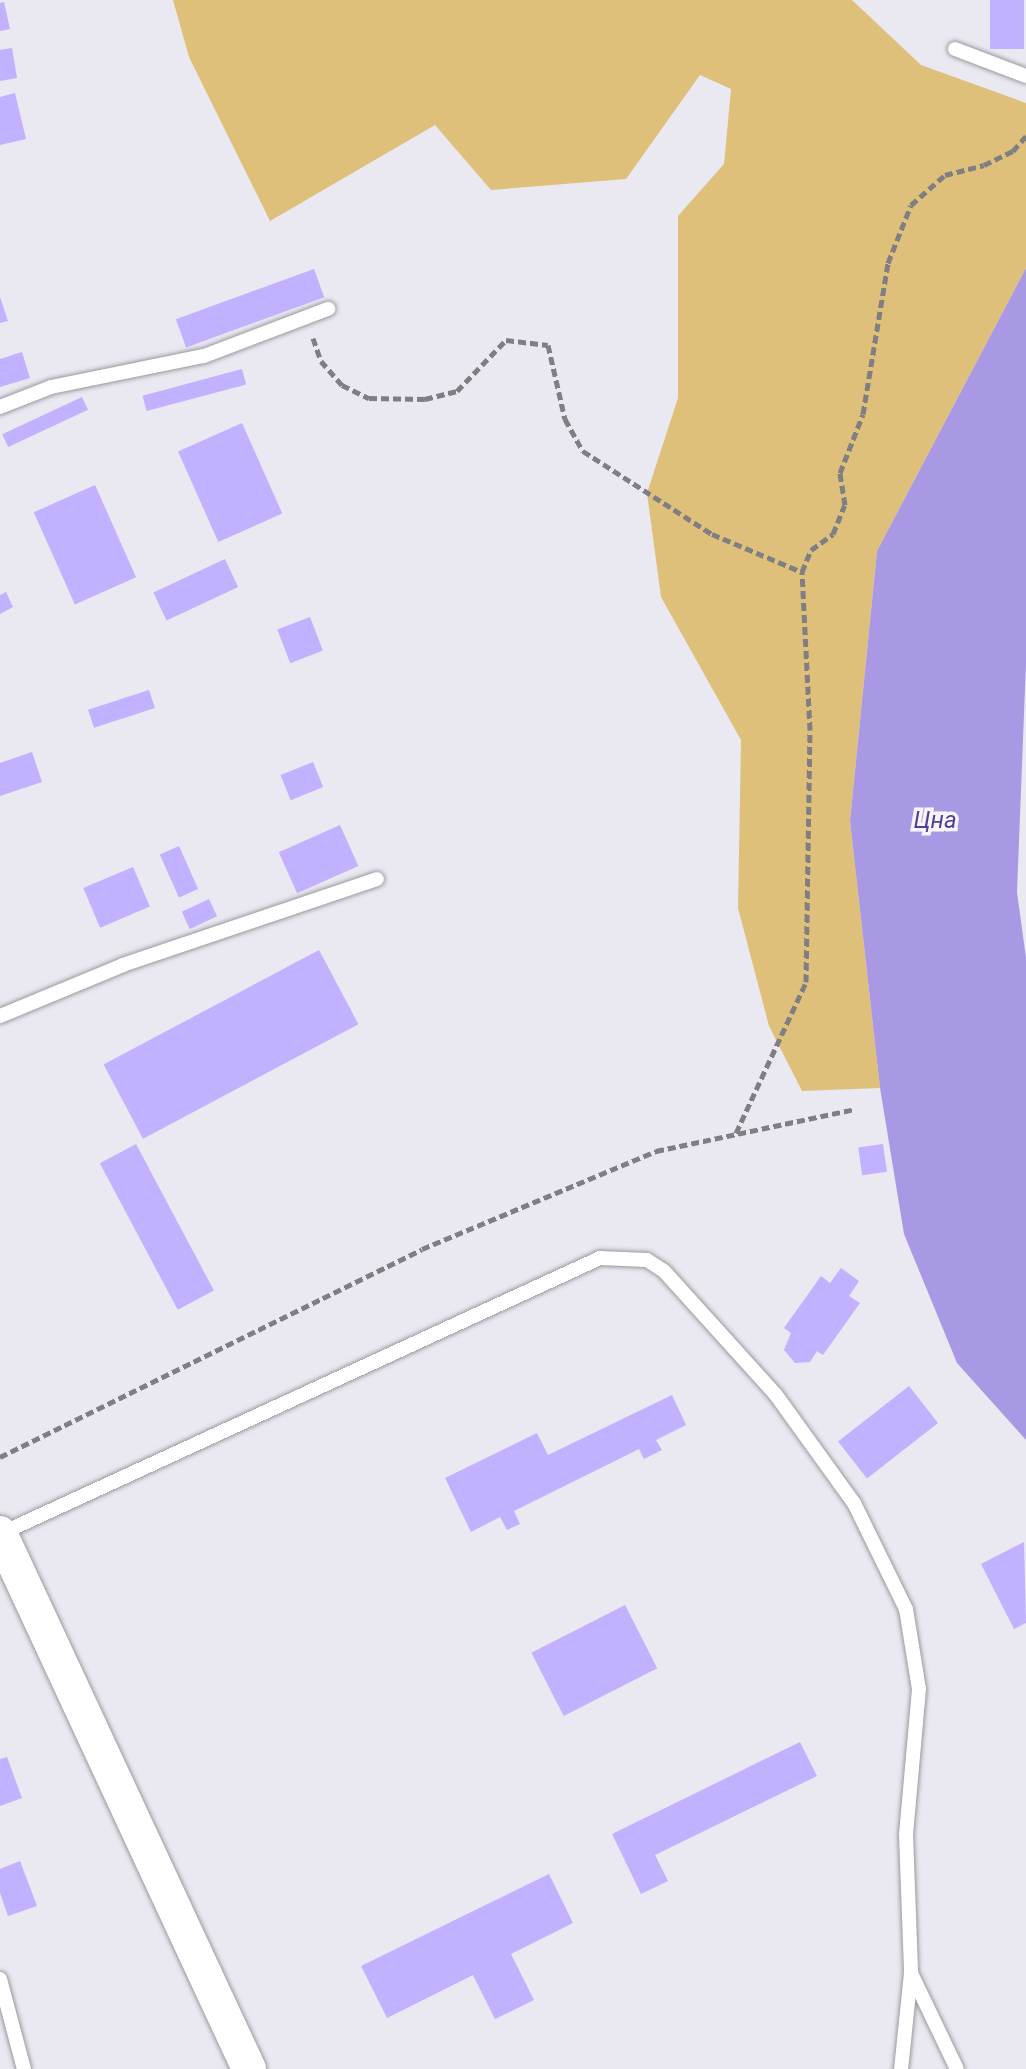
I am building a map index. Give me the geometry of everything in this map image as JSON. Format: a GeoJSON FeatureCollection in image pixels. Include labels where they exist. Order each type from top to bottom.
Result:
{"type":"FeatureCollection","features":[{"type":"Feature","properties":{"kind":"street"},"geometry":{"type":"LineString","coordinates":[[0,1534],[249,2069]]}},
{"type":"Feature","properties":{"kind":"lane"},"geometry":{"type":"LineString","coordinates":[[955,49],[1026,76]]}},
{"type":"Feature","properties":{"kind":"lane"},"geometry":{"type":"LineString","coordinates":[[0,407],[51,387],[204,356],[328,309]]}},
{"type":"Feature","properties":{"kind":"lane"},"geometry":{"type":"LineString","coordinates":[[0,1016],[123,965],[377,879]]}},
{"type":"Feature","properties":{"kind":"lane"},"geometry":{"type":"LineString","coordinates":[[0,1534],[600,1258],[647,1260],[664,1271],[776,1395],[854,1503],[899,1588],[919,1689],[906,1834],[911,1973],[901,2069]]}},
{"type":"Feature","properties":{"kind":"lane"},"geometry":{"type":"LineString","coordinates":[[911,1973],[957,2069]]}},
{"type":"Feature","properties":{"kind":"lane"},"geometry":{"type":"LineString","coordinates":[[0,1979],[24,2069]]}},
{"type":"Feature","properties":{"kind":"path"},"geometry":{"type":"LineString","coordinates":[[736,1134],[806,982],[810,730],[802,572],[811,550],[833,534],[845,505],[840,473],[863,414],[888,263],[911,205],[945,175],[984,165],[1013,151],[1026,136]]}},
{"type":"Feature","properties":{"kind":"path"},"geometry":{"type":"LineString","coordinates":[[307,318],[321,361],[342,385],[369,398],[425,399],[457,391],[506,340],[548,345],[565,419],[583,451],[712,534],[802,572]]}},
{"type":"Feature","properties":{"kind":"path"},"geometry":{"type":"LineString","coordinates":[[0,1457],[422,1249],[656,1151],[855,1109]]}},
{"type":"Feature","properties":{"kind":"shaded area"},"geometry":{"type":"Polygon","coordinates":[[[173,0],[852,0],[921,65],[1026,103],[1026,268],[877,551],[850,821],[880,1088],[802,1091],[769,1026],[738,908],[741,740],[661,597],[647,493],[678,398],[678,216],[724,164],[731,89],[700,75],[626,179],[491,190],[435,125],[270,221],[189,57],[173,0]]]}},
{"type":"Feature","properties":{"kind":"water","name":"Цна"},"geometry":{"type":"Polygon","coordinates":[[[1026,268],[1026,663],[1017,892],[1026,958],[1026,1440],[957,1363],[904,1234],[880,1088],[850,821],[877,551],[1026,268]]]}},
{"type":"Feature","properties":{"kind":"building"},"geometry":{"type":"Polygon","coordinates":[[[990,0],[1024,0],[1024,49],[990,49],[990,0]]]}},
{"type":"Feature","properties":{"kind":"building"},"geometry":{"type":"Polygon","coordinates":[[[4,2],[10,29],[0,31],[0,3],[4,2]]]}},
{"type":"Feature","properties":{"kind":"building"},"geometry":{"type":"Polygon","coordinates":[[[12,48],[17,78],[0,81],[0,50],[12,48]]]}},
{"type":"Feature","properties":{"kind":"building"},"geometry":{"type":"Polygon","coordinates":[[[15,93],[26,139],[0,145],[0,97],[15,93]]]}},
{"type":"Feature","properties":{"kind":"building"},"geometry":{"type":"Polygon","coordinates":[[[314,269],[324,297],[186,347],[176,319],[314,269]]]}},
{"type":"Feature","properties":{"kind":"building"},"geometry":{"type":"Polygon","coordinates":[[[0,297],[8,321],[0,323],[0,297]]]}},
{"type":"Feature","properties":{"kind":"building"},"geometry":{"type":"Polygon","coordinates":[[[22,352],[30,378],[0,387],[0,359],[22,352]]]}},
{"type":"Feature","properties":{"kind":"building"},"geometry":{"type":"Polygon","coordinates":[[[242,369],[246,384],[147,411],[143,396],[242,369]]]}},
{"type":"Feature","properties":{"kind":"building"},"geometry":{"type":"Polygon","coordinates":[[[82,397],[88,410],[8,447],[2,434],[82,397]]]}},
{"type":"Feature","properties":{"kind":"building"},"geometry":{"type":"Polygon","coordinates":[[[242,423],[282,513],[218,542],[178,451],[242,423]]]}},
{"type":"Feature","properties":{"kind":"building"},"geometry":{"type":"Polygon","coordinates":[[[95,485],[136,577],[75,605],[34,512],[95,485]]]}},
{"type":"Feature","properties":{"kind":"building"},"geometry":{"type":"Polygon","coordinates":[[[225,559],[238,587],[167,620],[153,592],[225,559]]]}},
{"type":"Feature","properties":{"kind":"building"},"geometry":{"type":"Polygon","coordinates":[[[6,592],[13,607],[0,614],[0,595],[6,592]]]}},
{"type":"Feature","properties":{"kind":"building"},"geometry":{"type":"Polygon","coordinates":[[[310,617],[323,651],[290,663],[277,630],[310,617]]]}},
{"type":"Feature","properties":{"kind":"building"},"geometry":{"type":"Polygon","coordinates":[[[149,690],[155,708],[94,728],[88,710],[149,690]]]}},
{"type":"Feature","properties":{"kind":"building"},"geometry":{"type":"Polygon","coordinates":[[[32,752],[42,782],[0,796],[0,763],[32,752]]]}},
{"type":"Feature","properties":{"kind":"building"},"geometry":{"type":"Polygon","coordinates":[[[313,762],[323,787],[291,800],[281,775],[313,762]]]}},
{"type":"Feature","properties":{"kind":"building"},"geometry":{"type":"Polygon","coordinates":[[[340,825],[358,866],[297,893],[279,852],[340,825]]]}},
{"type":"Feature","properties":{"kind":"building"},"geometry":{"type":"Polygon","coordinates":[[[179,846],[198,889],[179,897],[160,855],[179,846]]]}},
{"type":"Feature","properties":{"kind":"building"},"geometry":{"type":"Polygon","coordinates":[[[133,867],[150,907],[100,928],[83,888],[133,867]]]}},
{"type":"Feature","properties":{"kind":"building"},"geometry":{"type":"Polygon","coordinates":[[[209,899],[217,916],[190,929],[182,912],[209,899]]]}},
{"type":"Feature","properties":{"kind":"building"},"geometry":{"type":"Polygon","coordinates":[[[319,950],[358,1024],[143,1139],[104,1065],[319,950]]]}},
{"type":"Feature","properties":{"kind":"building"},"geometry":{"type":"Polygon","coordinates":[[[136,1144],[214,1291],[178,1310],[100,1163],[136,1144]]]}},
{"type":"Feature","properties":{"kind":"building"},"geometry":{"type":"Polygon","coordinates":[[[883,1144],[887,1172],[862,1175],[858,1147],[883,1144]]]}},
{"type":"Feature","properties":{"kind":"building"},"geometry":{"type":"Polygon","coordinates":[[[841,1268],[859,1281],[849,1296],[860,1303],[823,1355],[817,1351],[810,1362],[795,1363],[784,1350],[791,1333],[784,1328],[821,1276],[830,1283],[841,1268]]]}},
{"type":"Feature","properties":{"kind":"building"},"geometry":{"type":"Polygon","coordinates":[[[909,1386],[938,1423],[867,1478],[838,1441],[909,1386]]]}},
{"type":"Feature","properties":{"kind":"building"},"geometry":{"type":"Polygon","coordinates":[[[672,1395],[686,1425],[656,1440],[662,1450],[644,1459],[639,1449],[514,1511],[520,1524],[507,1530],[500,1517],[471,1532],[445,1478],[537,1433],[548,1455],[672,1395]]]}},
{"type":"Feature","properties":{"kind":"building"},"geometry":{"type":"Polygon","coordinates":[[[1024,1542],[1026,1623],[1014,1629],[981,1564],[1024,1542]]]}},
{"type":"Feature","properties":{"kind":"building"},"geometry":{"type":"Polygon","coordinates":[[[625,1605],[657,1668],[564,1716],[531,1653],[625,1605]]]}},
{"type":"Feature","properties":{"kind":"building"},"geometry":{"type":"Polygon","coordinates":[[[800,1742],[817,1776],[655,1855],[668,1881],[641,1894],[612,1834],[800,1742]]]}},
{"type":"Feature","properties":{"kind":"building"},"geometry":{"type":"Polygon","coordinates":[[[7,1757],[22,1798],[0,1806],[0,1759],[7,1757]]]}},
{"type":"Feature","properties":{"kind":"building"},"geometry":{"type":"Polygon","coordinates":[[[20,1861],[37,1906],[8,1916],[0,1893],[0,1869],[20,1861]]]}},
{"type":"Feature","properties":{"kind":"building"},"geometry":{"type":"Polygon","coordinates":[[[549,1874],[573,1923],[511,1954],[534,2000],[495,2019],[473,1975],[387,2018],[361,1966],[549,1874]]]}}]}
